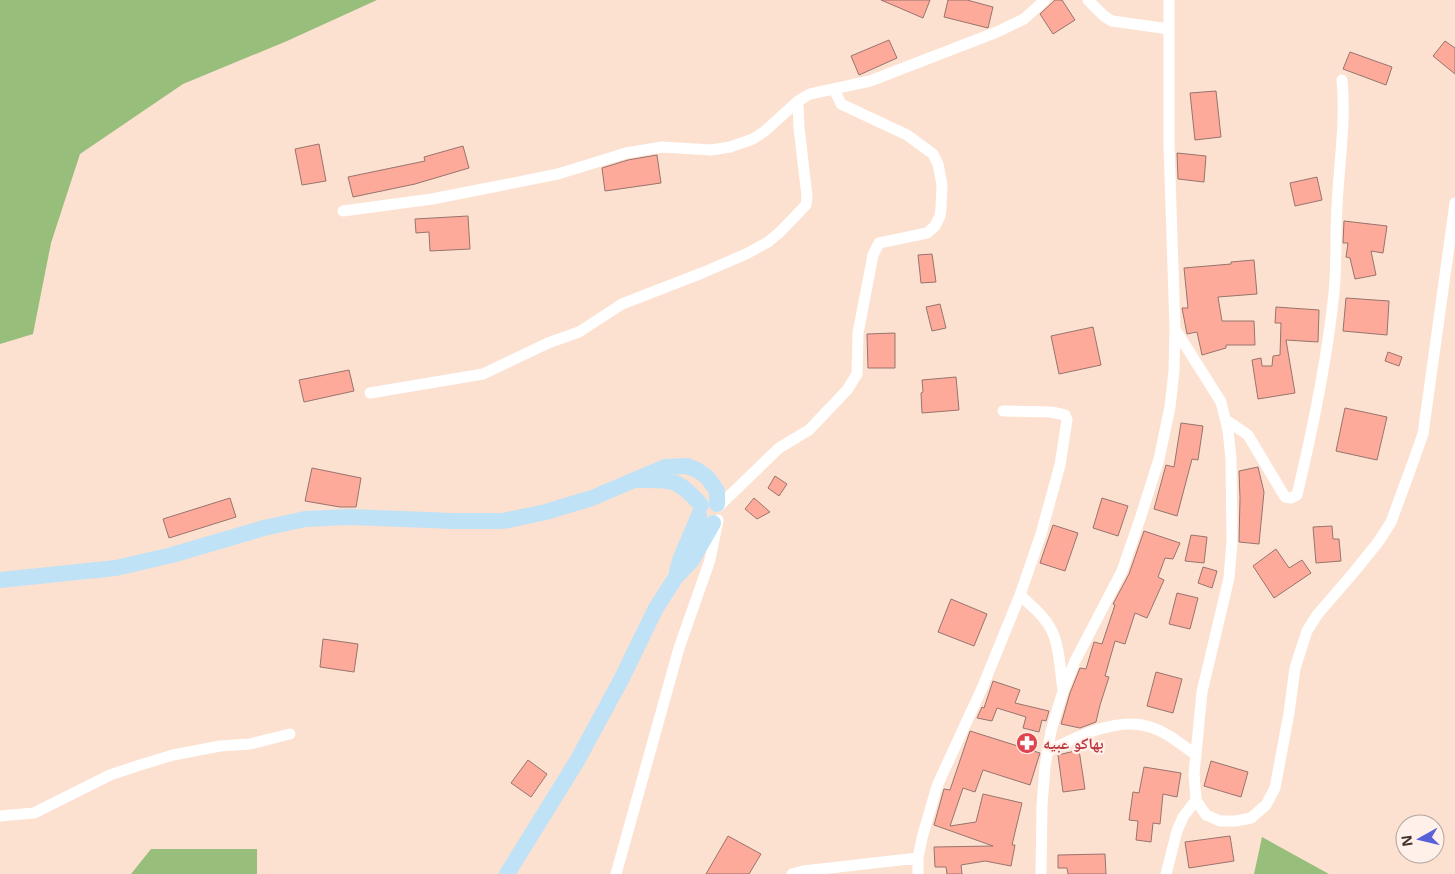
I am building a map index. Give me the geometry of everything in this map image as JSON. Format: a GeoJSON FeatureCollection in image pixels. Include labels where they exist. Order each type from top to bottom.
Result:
{"type":"FeatureCollection","features":[{"type":"Feature","properties":{"kind":"main road"},"geometry":{"type":"LineString","coordinates":[[0,580],[116,568],[172,555],[264,528],[305,520],[350,517],[478,522],[502,521],[546,512],[592,498],[657,469],[665,467],[692,467],[712,482],[717,491],[711,512],[692,560],[676,577],[656,608],[621,680],[576,761],[506,874]]}},
{"type":"Feature","properties":{"kind":"main road"},"geometry":{"type":"LineString","coordinates":[[636,480],[666,480],[677,483],[687,488],[711,512]]}},
{"type":"Feature","properties":{"kind":"street"},"geometry":{"type":"LineString","coordinates":[[343,211],[432,199],[558,174],[626,153],[662,148],[711,150],[730,147],[753,139],[765,131],[798,101],[810,94],[870,81],[997,32],[1024,20],[1045,0]]}},
{"type":"Feature","properties":{"kind":"street"},"geometry":{"type":"LineString","coordinates":[[1088,0],[1104,16],[1112,21],[1169,29]]}},
{"type":"Feature","properties":{"kind":"street"},"geometry":{"type":"LineString","coordinates":[[1041,874],[1042,805],[1051,731],[1063,692],[1076,660],[1122,571],[1142,516],[1159,459],[1170,407],[1174,371],[1175,330],[1168,91],[1168,0]]}},
{"type":"Feature","properties":{"kind":"street"},"geometry":{"type":"LineString","coordinates":[[1226,420],[1248,435],[1286,497],[1291,498],[1297,495],[1329,341],[1334,291],[1337,205],[1344,106],[1342,80]]}},
{"type":"Feature","properties":{"kind":"street"},"geometry":{"type":"LineString","coordinates":[[616,874],[679,648],[710,560],[711,512],[779,448],[809,430],[846,390],[857,374],[858,333],[873,255],[879,243],[927,234],[935,226],[940,216],[942,185],[938,164],[933,154],[907,134],[841,104],[834,89]]}},
{"type":"Feature","properties":{"kind":"street"},"geometry":{"type":"LineString","coordinates":[[370,394],[483,374],[548,343],[579,332],[622,304],[702,273],[746,254],[768,242],[806,205],[808,196],[798,128],[798,101]]}},
{"type":"Feature","properties":{"kind":"street"},"geometry":{"type":"LineString","coordinates":[[1175,330],[1221,402],[1226,420],[1231,459],[1232,541],[1229,578],[1202,692],[1194,774],[1196,800],[1206,815],[1220,820],[1236,821],[1251,818],[1266,805],[1275,788],[1295,668],[1307,631],[1317,615],[1369,554],[1391,522],[1423,434],[1455,203]]}},
{"type":"Feature","properties":{"kind":"street"},"geometry":{"type":"LineString","coordinates":[[918,874],[918,858],[937,786],[983,686],[1020,595],[1041,534],[1060,465],[1067,420],[1065,415],[1060,413],[1003,411]]}},
{"type":"Feature","properties":{"kind":"street"},"geometry":{"type":"LineString","coordinates":[[1020,595],[1042,616],[1052,630],[1057,646],[1063,692]]}},
{"type":"Feature","properties":{"kind":"street"},"geometry":{"type":"LineString","coordinates":[[1047,752],[1083,735],[1127,724],[1150,726],[1196,755]]}},
{"type":"Feature","properties":{"kind":"street"},"geometry":{"type":"LineString","coordinates":[[0,816],[34,814],[110,775],[140,765],[211,748],[250,744],[290,734]]}},
{"type":"Feature","properties":{"kind":"street"},"geometry":{"type":"LineString","coordinates":[[1166,874],[1177,831],[1183,817],[1196,800]]}},
{"type":"Feature","properties":{"kind":"street"},"geometry":{"type":"LineString","coordinates":[[792,874],[803,871],[918,858]]}},
{"type":"Feature","properties":{"kind":"green space"},"geometry":{"type":"Polygon","coordinates":[[[0,0],[377,0],[287,41],[183,84],[80,154],[51,243],[33,334],[0,344],[0,0]]]}},
{"type":"Feature","properties":{"kind":"green space"},"geometry":{"type":"Polygon","coordinates":[[[1262,837],[1329,874],[1254,874],[1262,837]]]}},
{"type":"Feature","properties":{"kind":"green space"},"geometry":{"type":"Polygon","coordinates":[[[151,849],[257,849],[257,874],[131,874],[151,849]]]}},
{"type":"Feature","properties":{"kind":"building"},"geometry":{"type":"Polygon","coordinates":[[[881,0],[930,0],[923,18],[881,0]]]}},
{"type":"Feature","properties":{"kind":"building"},"geometry":{"type":"Polygon","coordinates":[[[948,0],[967,0],[993,7],[988,28],[944,17],[948,0]]]}},
{"type":"Feature","properties":{"kind":"building"},"geometry":{"type":"Polygon","coordinates":[[[1055,0],[1062,0],[1075,20],[1053,34],[1040,14],[1055,0]]]}},
{"type":"Feature","properties":{"kind":"building"},"geometry":{"type":"Polygon","coordinates":[[[889,40],[897,58],[859,75],[851,56],[889,40]]]}},
{"type":"Feature","properties":{"kind":"building"},"geometry":{"type":"Polygon","coordinates":[[[1445,41],[1455,48],[1455,74],[1433,56],[1445,41]]]}},
{"type":"Feature","properties":{"kind":"building"},"geometry":{"type":"Polygon","coordinates":[[[1350,52],[1392,67],[1386,85],[1343,69],[1350,52]]]}},
{"type":"Feature","properties":{"kind":"building"},"geometry":{"type":"Polygon","coordinates":[[[1216,91],[1221,137],[1195,140],[1190,93],[1216,91]]]}},
{"type":"Feature","properties":{"kind":"building"},"geometry":{"type":"Polygon","coordinates":[[[319,144],[326,181],[302,185],[295,149],[319,144]]]}},
{"type":"Feature","properties":{"kind":"building"},"geometry":{"type":"Polygon","coordinates":[[[463,146],[469,168],[415,184],[353,197],[348,177],[425,161],[424,157],[463,146]]]}},
{"type":"Feature","properties":{"kind":"building"},"geometry":{"type":"Polygon","coordinates":[[[1177,153],[1206,156],[1204,182],[1178,179],[1177,153]]]}},
{"type":"Feature","properties":{"kind":"building"},"geometry":{"type":"Polygon","coordinates":[[[657,155],[661,183],[605,191],[602,168],[628,160],[657,155]]]}},
{"type":"Feature","properties":{"kind":"building"},"geometry":{"type":"Polygon","coordinates":[[[1317,177],[1322,200],[1295,206],[1290,183],[1317,177]]]}},
{"type":"Feature","properties":{"kind":"building"},"geometry":{"type":"Polygon","coordinates":[[[468,216],[470,249],[430,251],[429,232],[416,233],[415,219],[468,216]]]}},
{"type":"Feature","properties":{"kind":"building"},"geometry":{"type":"Polygon","coordinates":[[[1344,221],[1387,226],[1383,253],[1371,251],[1376,275],[1355,279],[1350,258],[1346,257],[1348,243],[1343,243],[1344,221]]]}},
{"type":"Feature","properties":{"kind":"building"},"geometry":{"type":"Polygon","coordinates":[[[932,254],[936,282],[921,283],[918,255],[932,254]]]}},
{"type":"Feature","properties":{"kind":"building"},"geometry":{"type":"Polygon","coordinates":[[[1254,260],[1257,294],[1218,297],[1222,321],[1254,321],[1255,345],[1226,345],[1226,348],[1202,355],[1197,332],[1187,334],[1182,308],[1188,308],[1184,268],[1254,260]]]}},
{"type":"Feature","properties":{"kind":"building"},"geometry":{"type":"Polygon","coordinates":[[[1346,298],[1389,301],[1387,335],[1343,331],[1346,298]]]}},
{"type":"Feature","properties":{"kind":"building"},"geometry":{"type":"Polygon","coordinates":[[[940,304],[946,328],[932,331],[926,307],[940,304]]]}},
{"type":"Feature","properties":{"kind":"building"},"geometry":{"type":"Polygon","coordinates":[[[1276,307],[1319,310],[1318,342],[1286,340],[1295,393],[1258,399],[1252,360],[1261,358],[1262,366],[1272,366],[1273,356],[1280,355],[1281,323],[1275,323],[1276,307]]]}},
{"type":"Feature","properties":{"kind":"building"},"geometry":{"type":"Polygon","coordinates":[[[1093,327],[1101,365],[1059,374],[1051,336],[1093,327]]]}},
{"type":"Feature","properties":{"kind":"building"},"geometry":{"type":"Polygon","coordinates":[[[895,333],[895,368],[868,368],[867,334],[895,333]]]}},
{"type":"Feature","properties":{"kind":"building"},"geometry":{"type":"Polygon","coordinates":[[[1388,352],[1402,357],[1399,366],[1385,361],[1388,352]]]}},
{"type":"Feature","properties":{"kind":"building"},"geometry":{"type":"Polygon","coordinates":[[[349,370],[354,391],[304,402],[299,380],[349,370]]]}},
{"type":"Feature","properties":{"kind":"building"},"geometry":{"type":"Polygon","coordinates":[[[956,377],[959,410],[922,413],[922,380],[956,377]]]}},
{"type":"Feature","properties":{"kind":"building"},"geometry":{"type":"Polygon","coordinates":[[[1345,408],[1387,417],[1377,460],[1336,451],[1345,408]]]}},
{"type":"Feature","properties":{"kind":"building"},"geometry":{"type":"Polygon","coordinates":[[[1181,423],[1203,426],[1198,460],[1192,459],[1177,516],[1154,509],[1166,465],[1174,467],[1181,423]]]}},
{"type":"Feature","properties":{"kind":"building"},"geometry":{"type":"Polygon","coordinates":[[[1258,467],[1264,492],[1259,544],[1239,542],[1239,471],[1258,467]]]}},
{"type":"Feature","properties":{"kind":"building"},"geometry":{"type":"Polygon","coordinates":[[[312,468],[361,478],[356,507],[340,507],[305,501],[312,468]]]}},
{"type":"Feature","properties":{"kind":"building"},"geometry":{"type":"Polygon","coordinates":[[[775,476],[787,484],[779,496],[768,488],[775,476]]]}},
{"type":"Feature","properties":{"kind":"building"},"geometry":{"type":"Polygon","coordinates":[[[230,498],[236,517],[169,538],[163,519],[230,498]]]}},
{"type":"Feature","properties":{"kind":"building"},"geometry":{"type":"Polygon","coordinates":[[[754,498],[770,512],[757,519],[745,509],[754,498]]]}},
{"type":"Feature","properties":{"kind":"building"},"geometry":{"type":"Polygon","coordinates":[[[1102,498],[1128,506],[1118,536],[1093,528],[1102,498]]]}},
{"type":"Feature","properties":{"kind":"building"},"geometry":{"type":"Polygon","coordinates":[[[1053,525],[1078,533],[1065,571],[1040,563],[1053,525]]]}},
{"type":"Feature","properties":{"kind":"building"},"geometry":{"type":"Polygon","coordinates":[[[1332,526],[1333,539],[1339,539],[1341,561],[1316,563],[1313,527],[1332,526]]]}},
{"type":"Feature","properties":{"kind":"building"},"geometry":{"type":"Polygon","coordinates":[[[1144,531],[1180,543],[1173,559],[1165,558],[1158,577],[1164,580],[1147,618],[1135,613],[1125,644],[1115,641],[1105,676],[1109,677],[1096,722],[1080,728],[1061,724],[1080,668],[1086,669],[1094,642],[1102,644],[1115,605],[1113,604],[1129,574],[1144,531]]]}},
{"type":"Feature","properties":{"kind":"building"},"geometry":{"type":"Polygon","coordinates":[[[1191,535],[1207,537],[1204,563],[1185,561],[1191,535]]]}},
{"type":"Feature","properties":{"kind":"building"},"geometry":{"type":"Polygon","coordinates":[[[1276,549],[1289,568],[1302,560],[1311,573],[1274,598],[1253,566],[1276,549]]]}},
{"type":"Feature","properties":{"kind":"building"},"geometry":{"type":"Polygon","coordinates":[[[1203,567],[1217,571],[1212,588],[1198,583],[1203,567]]]}},
{"type":"Feature","properties":{"kind":"building"},"geometry":{"type":"Polygon","coordinates":[[[1177,593],[1198,598],[1190,629],[1169,624],[1177,593]]]}},
{"type":"Feature","properties":{"kind":"building"},"geometry":{"type":"Polygon","coordinates":[[[951,599],[987,614],[974,646],[938,632],[951,599]]]}},
{"type":"Feature","properties":{"kind":"building"},"geometry":{"type":"Polygon","coordinates":[[[323,639],[358,644],[354,672],[320,667],[323,639]]]}},
{"type":"Feature","properties":{"kind":"building"},"geometry":{"type":"Polygon","coordinates":[[[1156,672],[1182,679],[1173,713],[1147,706],[1156,672]]]}},
{"type":"Feature","properties":{"kind":"building"},"geometry":{"type":"Polygon","coordinates":[[[993,681],[1020,690],[1015,703],[1049,711],[1046,721],[1042,720],[1039,732],[1023,728],[1026,717],[997,708],[992,721],[977,718],[982,707],[984,708],[993,681]]]}},
{"type":"Feature","properties":{"kind":"building"},"geometry":{"type":"Polygon","coordinates":[[[970,731],[1040,753],[1030,785],[983,770],[975,792],[963,788],[950,826],[976,822],[983,794],[1022,803],[1012,845],[1015,845],[1011,866],[985,861],[961,865],[962,874],[947,874],[946,867],[935,867],[934,847],[993,846],[934,825],[944,789],[950,790],[970,731]]]}},
{"type":"Feature","properties":{"kind":"building"},"geometry":{"type":"Polygon","coordinates":[[[1079,750],[1085,789],[1063,792],[1058,755],[1079,750]]]}},
{"type":"Feature","properties":{"kind":"building"},"geometry":{"type":"Polygon","coordinates":[[[528,760],[547,774],[531,797],[511,783],[528,760]]]}},
{"type":"Feature","properties":{"kind":"building"},"geometry":{"type":"Polygon","coordinates":[[[1211,761],[1248,772],[1241,797],[1204,786],[1211,761]]]}},
{"type":"Feature","properties":{"kind":"building"},"geometry":{"type":"Polygon","coordinates":[[[1144,767],[1181,773],[1177,797],[1163,794],[1160,824],[1153,823],[1151,842],[1136,840],[1138,821],[1129,820],[1133,792],[1139,793],[1144,767]]]}},
{"type":"Feature","properties":{"kind":"building"},"geometry":{"type":"Polygon","coordinates":[[[728,836],[761,854],[749,874],[706,874],[728,836]]]}},
{"type":"Feature","properties":{"kind":"building"},"geometry":{"type":"Polygon","coordinates":[[[1230,836],[1234,861],[1189,868],[1185,842],[1230,836]]]}},
{"type":"Feature","properties":{"kind":"building"},"geometry":{"type":"Polygon","coordinates":[[[1105,854],[1106,874],[1068,874],[1067,868],[1058,868],[1058,855],[1105,854]]]}},
{"type":"Feature","properties":{"kind":"place","name":"بهاكو عبيه"},"geometry":{"type":"Point","coordinates":[1027,743]}}]}
